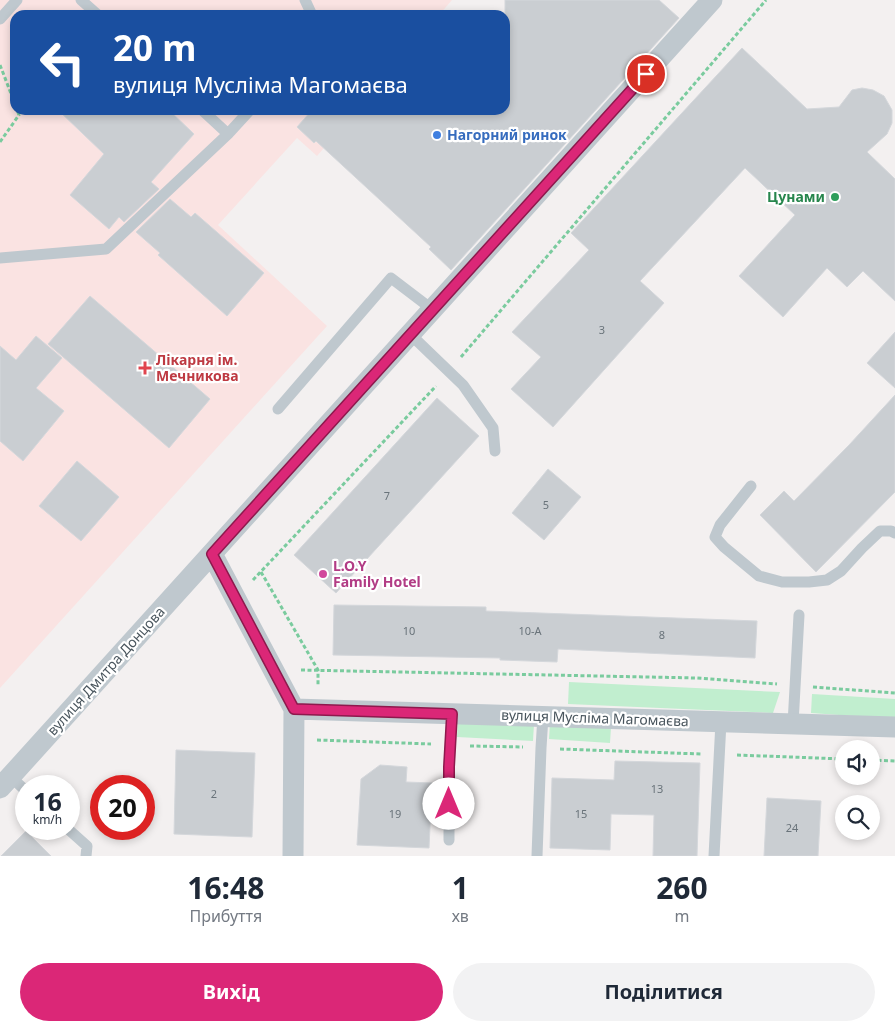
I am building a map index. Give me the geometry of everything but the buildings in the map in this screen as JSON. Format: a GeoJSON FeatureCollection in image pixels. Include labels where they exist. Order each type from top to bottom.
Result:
{"type":"FeatureCollection","features":[{"type":"Feature","properties":{"kind":"street","name":"вулиця Дмитра Донцова"},"geometry":{"type":"LineString","coordinates":[[5,782],[712,0]]}},
{"type":"Feature","properties":{"kind":"street"},"geometry":{"type":"LineString","coordinates":[[212,554],[294,709],[293,856]]}},
{"type":"Feature","properties":{"kind":"street","name":"вулиця Мусліма Магомаєва"},"geometry":{"type":"LineString","coordinates":[[294,709],[895,727]]}},
{"type":"Feature","properties":{"kind":"lane"},"geometry":{"type":"LineString","coordinates":[[0,19],[17,0]]}},
{"type":"Feature","properties":{"kind":"lane"},"geometry":{"type":"LineString","coordinates":[[81,0],[92,10]]}},
{"type":"Feature","properties":{"kind":"lane"},"geometry":{"type":"LineString","coordinates":[[207,115],[228,134]]}},
{"type":"Feature","properties":{"kind":"lane"},"geometry":{"type":"LineString","coordinates":[[0,258],[106,249],[228,134],[245,115]]}},
{"type":"Feature","properties":{"kind":"lane"},"geometry":{"type":"LineString","coordinates":[[278,409],[391,278],[433,310]]}},
{"type":"Feature","properties":{"kind":"lane"},"geometry":{"type":"LineString","coordinates":[[410,334],[463,385],[492,428],[495,451]]}},
{"type":"Feature","properties":{"kind":"lane"},"geometry":{"type":"LineString","coordinates":[[750,486],[720,525],[715,537],[724,547],[759,576],[782,582],[827,580],[841,571],[880,531],[891,530],[895,534]]}},
{"type":"Feature","properties":{"kind":"lane"},"geometry":{"type":"LineString","coordinates":[[793,724],[799,615]]}},
{"type":"Feature","properties":{"kind":"lane"},"geometry":{"type":"LineString","coordinates":[[448,840],[452,714]]}},
{"type":"Feature","properties":{"kind":"lane"},"geometry":{"type":"LineString","coordinates":[[537,856],[540,748],[543,716]]}},
{"type":"Feature","properties":{"kind":"lane"},"geometry":{"type":"LineString","coordinates":[[714,856],[720,722]]}},
{"type":"Feature","properties":{"kind":"lane"},"geometry":{"type":"LineString","coordinates":[[80,840],[87,846],[86,856]]}},
{"type":"Feature","properties":{"kind":"path"},"geometry":{"type":"LineString","coordinates":[[236,599],[449,371],[766,0]]}},
{"type":"Feature","properties":{"kind":"path"},"geometry":{"type":"LineString","coordinates":[[0,64],[10,91]]}},
{"type":"Feature","properties":{"kind":"path"},"geometry":{"type":"LineString","coordinates":[[0,142],[19,115]]}},
{"type":"Feature","properties":{"kind":"path"},"geometry":{"type":"LineString","coordinates":[[261,572],[318,670]]}},
{"type":"Feature","properties":{"kind":"path"},"geometry":{"type":"LineString","coordinates":[[273,669],[697,678],[895,693]]}},
{"type":"Feature","properties":{"kind":"path"},"geometry":{"type":"LineString","coordinates":[[294,740],[835,759]]}},
{"type":"Feature","properties":{"kind":"path"},"geometry":{"type":"LineString","coordinates":[[880,760],[895,760]]}},
{"type":"Feature","properties":{"kind":"shaded area","name":"Лікарня ім. Мечникова"},"geometry":{"type":"Polygon","coordinates":[[[0,0],[452,0],[443,10],[10,10],[10,115],[353,115],[317,156],[297,138],[218,225],[327,326],[0,688],[0,0]]]}},
{"type":"Feature","properties":{"kind":"green space"},"geometry":{"type":"Polygon","coordinates":[[[569,682],[780,692],[773,713],[568,704],[569,682]]]}},
{"type":"Feature","properties":{"kind":"green space"},"geometry":{"type":"Polygon","coordinates":[[[812,694],[895,699],[895,719],[811,713],[812,694]]]}},
{"type":"Feature","properties":{"kind":"green space"},"geometry":{"type":"Polygon","coordinates":[[[458,720],[534,724],[533,741],[457,737],[458,720]]]}},
{"type":"Feature","properties":{"kind":"green space"},"geometry":{"type":"Polygon","coordinates":[[[550,723],[611,727],[610,743],[549,739],[550,723]]]}},
{"type":"Feature","properties":{"kind":"place","name":"Нагорний ринок"},"geometry":{"type":"Point","coordinates":[437,135]}},
{"type":"Feature","properties":{"kind":"place","name":"Цунами"},"geometry":{"type":"Point","coordinates":[835,197]}},
{"type":"Feature","properties":{"kind":"place","name":"Лікарня ім. Мечникова"},"geometry":{"type":"Point","coordinates":[145,368]}},
{"type":"Feature","properties":{"kind":"place","name":"L.O.Y Family Hotel"},"geometry":{"type":"Point","coordinates":[323,574]}},
{"type":"Feature","properties":{"kind":"route"},"geometry":{"type":"LineString","coordinates":[[449,804],[452,714],[294,709],[212,554],[646,74]]}}]}
